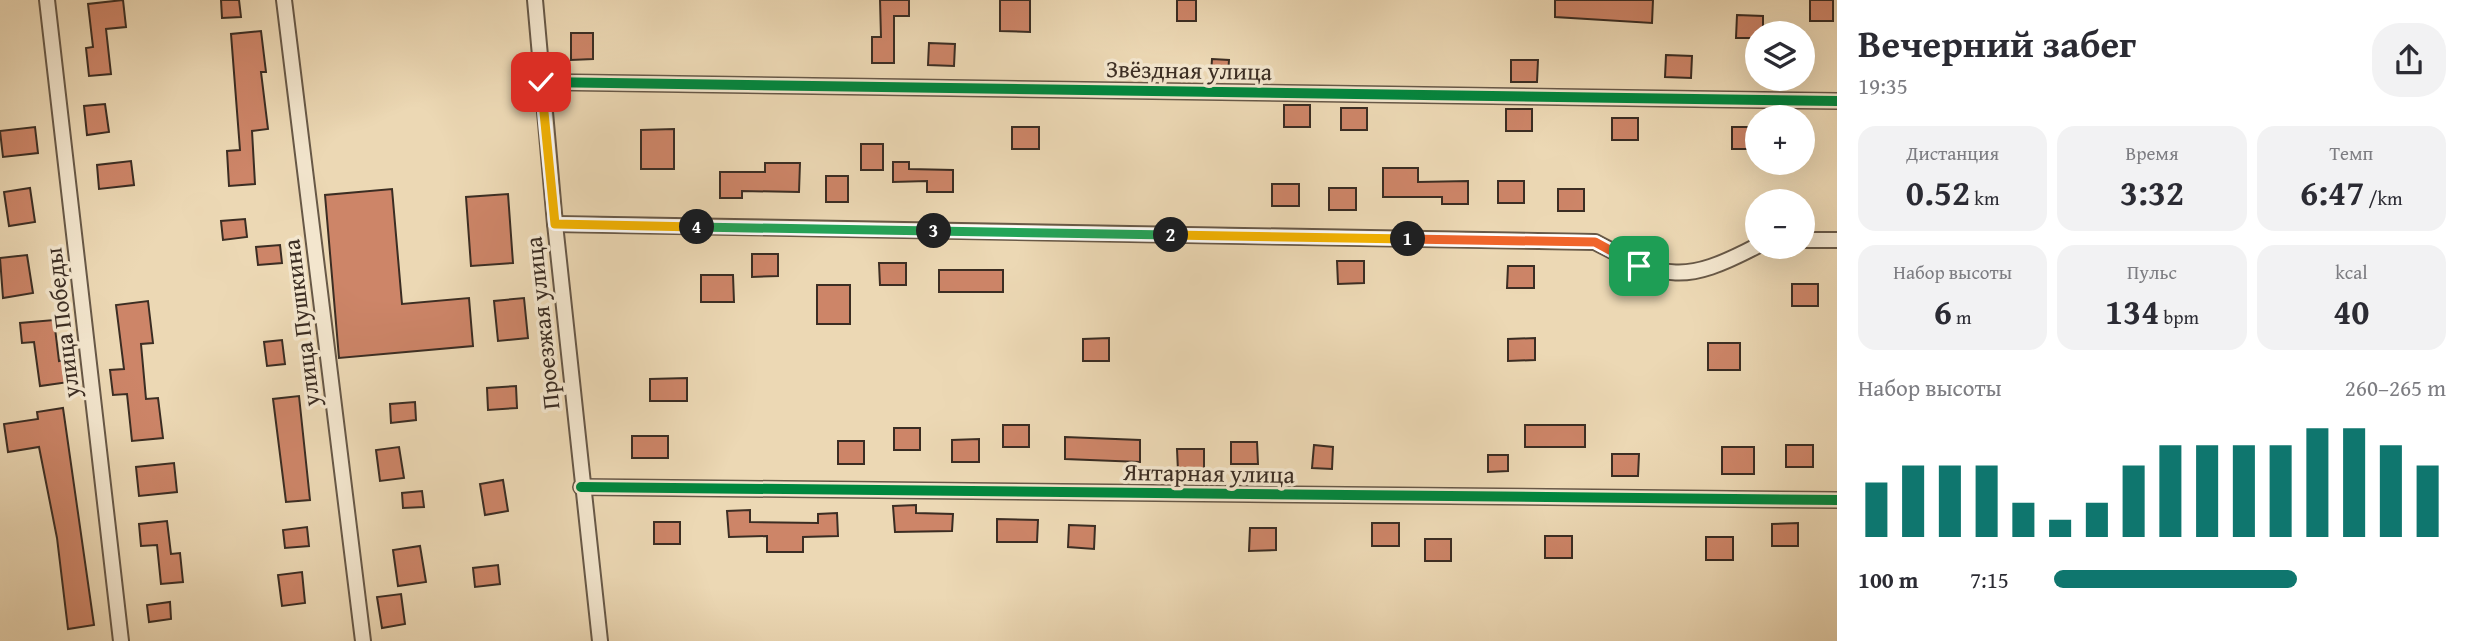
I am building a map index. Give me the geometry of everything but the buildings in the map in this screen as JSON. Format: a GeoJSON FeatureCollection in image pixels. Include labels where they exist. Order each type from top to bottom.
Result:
{"type":"FeatureCollection","features":[{"type":"Feature","properties":{"kind":"street","name":"улица Победы"},"geometry":{"type":"LineString","coordinates":[[47,0],[121,641]]}},
{"type":"Feature","properties":{"kind":"street","name":"улица Пушкина"},"geometry":{"type":"LineString","coordinates":[[284,0],[363,641]]}},
{"type":"Feature","properties":{"kind":"street","name":"Проезжая улица"},"geometry":{"type":"LineString","coordinates":[[536,0],[541,82],[581,487],[600,641]]}},
{"type":"Feature","properties":{"kind":"street","name":"Звёздная улица"},"geometry":{"type":"LineString","coordinates":[[541,82],[1837,100]]}},
{"type":"Feature","properties":{"kind":"street"},"geometry":{"type":"LineString","coordinates":[[555,224],[1595,242],[1639,266],[1664,274],[1690,274],[1718,267],[1745,252]]}},
{"type":"Feature","properties":{"kind":"street"},"geometry":{"type":"LineString","coordinates":[[1815,240],[1837,240]]}},
{"type":"Feature","properties":{"kind":"street","name":"Янтарная улица"},"geometry":{"type":"LineString","coordinates":[[581,487],[1837,500]]}},
{"type":"Feature","properties":{"kind":"cycle path"},"geometry":{"type":"LineString","coordinates":[[541,82],[1837,101]]}},
{"type":"Feature","properties":{"kind":"cycle path"},"geometry":{"type":"LineString","coordinates":[[581,487],[1837,500]]}},
{"type":"Feature","properties":{"kind":"route"},"geometry":{"type":"LineString","coordinates":[[541,82],[555,224],[1595,242],[1639,266]]}}]}
